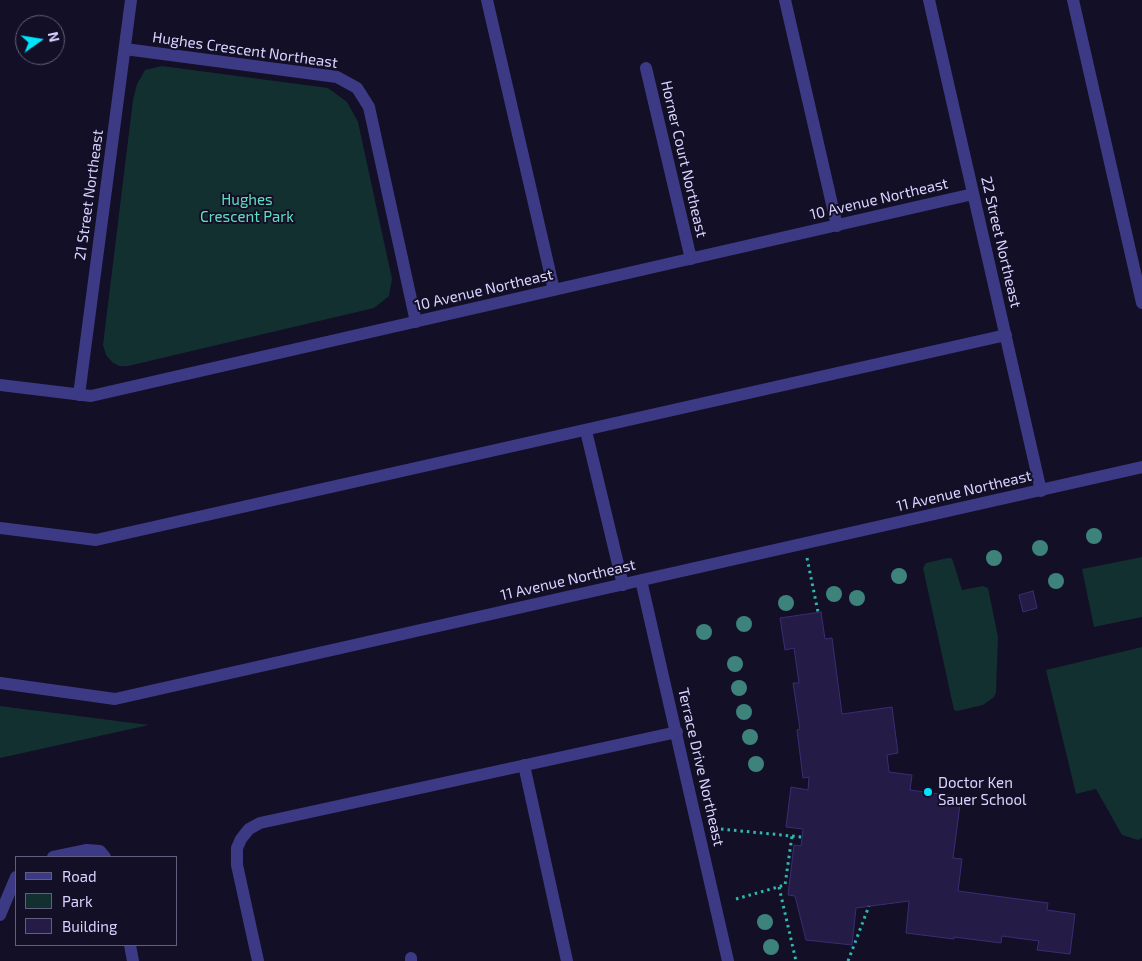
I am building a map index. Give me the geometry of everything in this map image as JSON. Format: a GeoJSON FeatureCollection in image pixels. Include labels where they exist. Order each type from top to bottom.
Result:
{"type":"FeatureCollection","features":[{"type":"Feature","properties":{"kind":"street","name":"21 Street Northeast"},"geometry":{"type":"LineString","coordinates":[[79,395],[131,0]]}},
{"type":"Feature","properties":{"kind":"street"},"geometry":{"type":"LineString","coordinates":[[487,0],[554,290]]}},
{"type":"Feature","properties":{"kind":"street"},"geometry":{"type":"LineString","coordinates":[[785,0],[836,226]]}},
{"type":"Feature","properties":{"kind":"street","name":"22 Street Northeast"},"geometry":{"type":"LineString","coordinates":[[929,0],[1041,491]]}},
{"type":"Feature","properties":{"kind":"street"},"geometry":{"type":"LineString","coordinates":[[1073,0],[1142,303]]}},
{"type":"Feature","properties":{"kind":"street","name":"Hughes Crescent Northeast"},"geometry":{"type":"LineString","coordinates":[[125,49],[337,78],[357,88],[369,107],[416,322]]}},
{"type":"Feature","properties":{"kind":"street","name":"Horner Court Northeast"},"geometry":{"type":"LineString","coordinates":[[646,68],[691,259]]}},
{"type":"Feature","properties":{"kind":"street","name":"10 Avenue Northeast"},"geometry":{"type":"LineString","coordinates":[[0,385],[91,396],[973,194]]}},
{"type":"Feature","properties":{"kind":"street"},"geometry":{"type":"LineString","coordinates":[[0,528],[96,540],[1006,335]]}},
{"type":"Feature","properties":{"kind":"street"},"geometry":{"type":"LineString","coordinates":[[586,431],[622,585]]}},
{"type":"Feature","properties":{"kind":"street","name":"11 Avenue Northeast"},"geometry":{"type":"LineString","coordinates":[[0,683],[115,699],[1142,467]]}},
{"type":"Feature","properties":{"kind":"street","name":"Terrace Drive Northeast"},"geometry":{"type":"LineString","coordinates":[[641,580],[728,961]]}},
{"type":"Feature","properties":{"kind":"street"},"geometry":{"type":"LineString","coordinates":[[258,961],[237,865],[237,848],[249,828],[260,823],[677,732]]}},
{"type":"Feature","properties":{"kind":"street"},"geometry":{"type":"LineString","coordinates":[[524,765],[567,961]]}},
{"type":"Feature","properties":{"kind":"street"},"geometry":{"type":"LineString","coordinates":[[58,856],[87,850],[100,851],[104,856]]}},
{"type":"Feature","properties":{"kind":"street"},"geometry":{"type":"LineString","coordinates":[[0,915],[15,879]]}},
{"type":"Feature","properties":{"kind":"street"},"geometry":{"type":"LineString","coordinates":[[130,946],[134,961]]}},
{"type":"Feature","properties":{"kind":"path"},"geometry":{"type":"LineString","coordinates":[[806,555],[818,612]]}},
{"type":"Feature","properties":{"kind":"path"},"geometry":{"type":"LineString","coordinates":[[720,828],[802,837]]}},
{"type":"Feature","properties":{"kind":"path"},"geometry":{"type":"LineString","coordinates":[[736,899],[785,885],[792,836]]}},
{"type":"Feature","properties":{"kind":"path"},"geometry":{"type":"LineString","coordinates":[[780,886],[796,961]]}},
{"type":"Feature","properties":{"kind":"path"},"geometry":{"type":"LineString","coordinates":[[848,961],[869,906]]}},
{"type":"Feature","properties":{"kind":"green space","name":"Hughes Crescent Park"},"geometry":{"type":"Polygon","coordinates":[[[162,66],[328,88],[347,102],[358,122],[392,279],[389,296],[374,308],[128,366],[119,366],[112,362],[106,355],[103,345],[133,100],[137,84],[145,70],[162,66]]]}},
{"type":"Feature","properties":{"kind":"green space"},"geometry":{"type":"Polygon","coordinates":[[[1142,557],[1142,617],[1094,627],[1082,569],[1142,557]]]}},
{"type":"Feature","properties":{"kind":"green space"},"geometry":{"type":"Polygon","coordinates":[[[951,558],[953,561],[962,590],[983,586],[988,588],[998,637],[996,692],[994,697],[983,705],[957,711],[954,710],[923,568],[926,563],[951,558]]]}},
{"type":"Feature","properties":{"kind":"green space"},"geometry":{"type":"Polygon","coordinates":[[[1142,647],[1142,838],[1138,840],[1122,835],[1096,789],[1076,794],[1046,670],[1142,647]]]}},
{"type":"Feature","properties":{"kind":"green space"},"geometry":{"type":"Polygon","coordinates":[[[0,706],[149,725],[0,758],[0,706]]]}},
{"type":"Feature","properties":{"kind":"building"},"geometry":{"type":"Polygon","coordinates":[[[1033,591],[1037,608],[1023,612],[1019,595],[1033,591]]]}},
{"type":"Feature","properties":{"kind":"building"},"geometry":{"type":"Polygon","coordinates":[[[821,612],[825,639],[832,638],[842,714],[892,707],[898,753],[887,755],[889,772],[912,775],[910,790],[961,797],[953,858],[962,859],[958,891],[1048,903],[1047,910],[1075,914],[1070,954],[1037,950],[1039,941],[1002,936],[1001,943],[906,933],[909,901],[856,908],[852,945],[806,940],[795,896],[788,895],[794,845],[801,846],[803,829],[786,827],[791,787],[808,790],[809,777],[803,778],[797,730],[800,729],[793,683],[799,683],[794,648],[785,650],[780,618],[821,612]]]}},
{"type":"Feature","properties":{"kind":"place","name":"Doctor Ken Sauer School"},"geometry":{"type":"Point","coordinates":[928,792]}}]}
